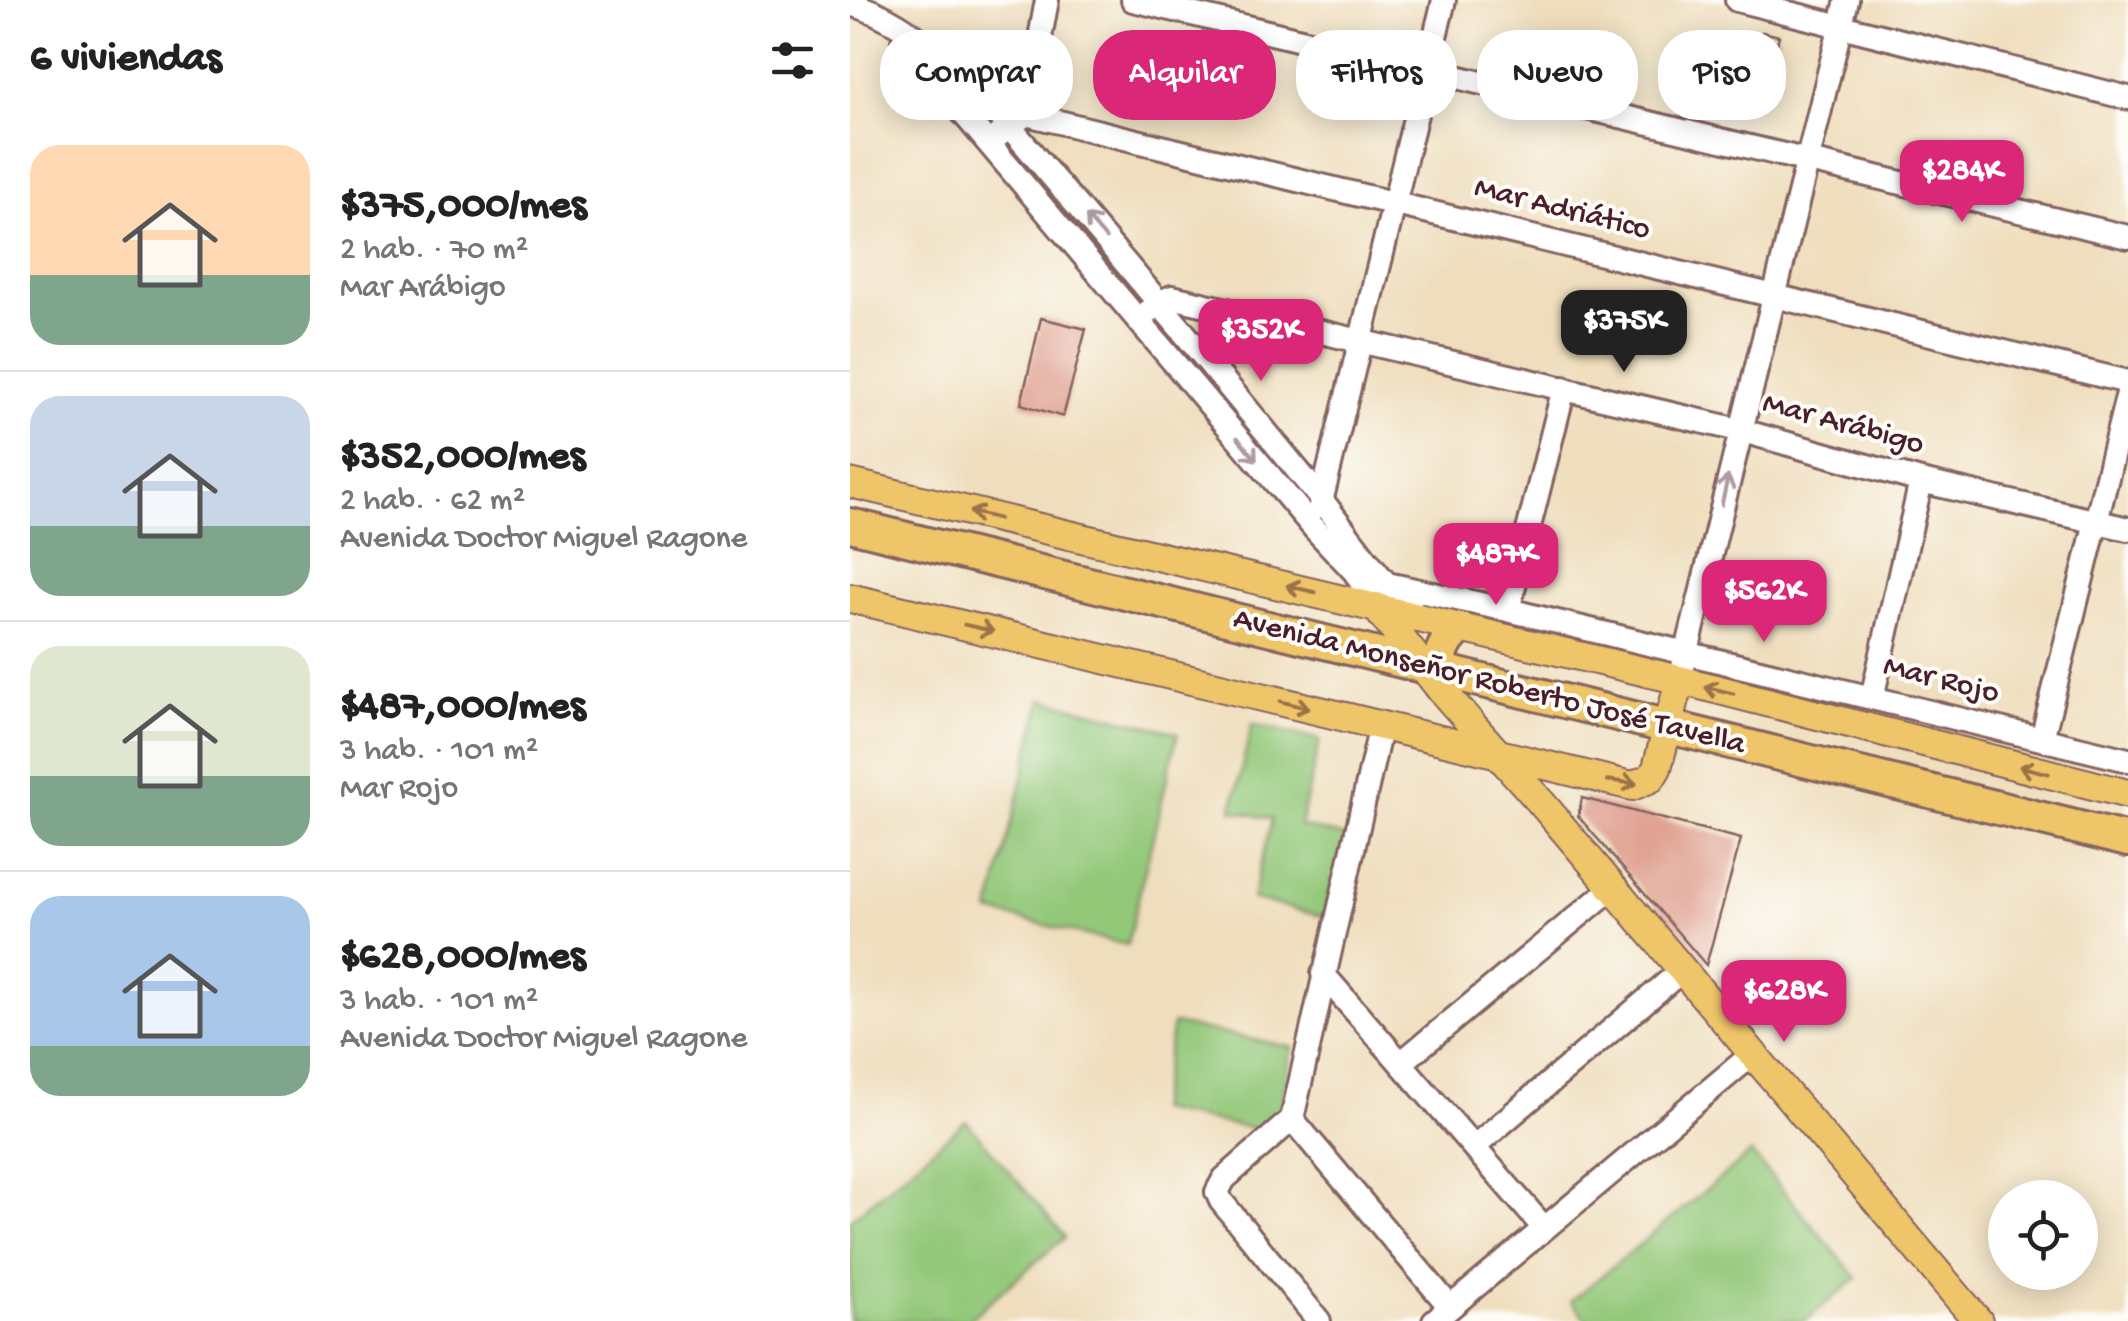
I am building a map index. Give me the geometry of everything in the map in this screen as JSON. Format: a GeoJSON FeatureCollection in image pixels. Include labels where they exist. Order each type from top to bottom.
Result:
{"type":"FeatureCollection","features":[{"type":"Feature","properties":{"kind":"highway","name":"Avenida Monseñor Roberto José Tavella"},"geometry":{"type":"LineString","coordinates":[[850,525],[2128,861]]}},
{"type":"Feature","properties":{"kind":"highway","name":"Avenida Monseñor Roberto José Tavella"},"geometry":{"type":"LineString","coordinates":[[850,546],[1434,676]]}},
{"type":"Feature","properties":{"kind":"highway"},"geometry":{"type":"LineString","coordinates":[[1434,676],[1444,645],[1460,629]]}},
{"type":"Feature","properties":{"kind":"highway","name":"Avenida Monseñor Roberto José Tavella"},"geometry":{"type":"LineString","coordinates":[[1666,737],[2128,840]]}},
{"type":"Feature","properties":{"kind":"main road"},"geometry":{"type":"LineString","coordinates":[[850,483],[1382,595],[1420,617],[1460,629],[1684,667],[2128,794]]}},
{"type":"Feature","properties":{"kind":"main road"},"geometry":{"type":"LineString","coordinates":[[1382,595],[1434,676],[1496,753],[1978,1321]]}},
{"type":"Feature","properties":{"kind":"main road"},"geometry":{"type":"LineString","coordinates":[[850,598],[1632,786],[1651,778],[1684,667]]}},
{"type":"Feature","properties":{"kind":"main road"},"geometry":{"type":"LineString","coordinates":[[1545,807],[1541,790],[1558,769]]}},
{"type":"Feature","properties":{"kind":"street"},"geometry":{"type":"LineString","coordinates":[[1040,30],[1047,0]]}},
{"type":"Feature","properties":{"kind":"street"},"geometry":{"type":"LineString","coordinates":[[1437,30],[1444,0]]}},
{"type":"Feature","properties":{"kind":"street"},"geometry":{"type":"LineString","coordinates":[[1737,0],[2128,98]]}},
{"type":"Feature","properties":{"kind":"street"},"geometry":{"type":"LineString","coordinates":[[1684,667],[1848,0]]}},
{"type":"Feature","properties":{"kind":"street"},"geometry":{"type":"LineString","coordinates":[[1142,1],[1296,38]]}},
{"type":"Feature","properties":{"kind":"street"},"geometry":{"type":"LineString","coordinates":[[861,7],[908,30]]}},
{"type":"Feature","properties":{"kind":"street"},"geometry":{"type":"LineString","coordinates":[[861,7],[886,22],[1314,528],[1382,595]]}},
{"type":"Feature","properties":{"kind":"street"},"geometry":{"type":"LineString","coordinates":[[1457,77],[2128,237]]}},
{"type":"Feature","properties":{"kind":"street"},"geometry":{"type":"LineString","coordinates":[[989,143],[1017,120],[1159,302],[1322,499],[1382,595]]}},
{"type":"Feature","properties":{"kind":"street","name":"Mar Adriático"},"geometry":{"type":"LineString","coordinates":[[1017,120],[1393,203],[2128,382]]}},
{"type":"Feature","properties":{"kind":"street"},"geometry":{"type":"LineString","coordinates":[[1314,528],[1415,120]]}},
{"type":"Feature","properties":{"kind":"street","name":"Mar Arábigo"},"geometry":{"type":"LineString","coordinates":[[1159,302],[1172,296],[1362,340],[1740,430],[1921,480],[2128,530]]}},
{"type":"Feature","properties":{"kind":"street"},"geometry":{"type":"LineString","coordinates":[[1139,320],[1159,302]]}},
{"type":"Feature","properties":{"kind":"street"},"geometry":{"type":"LineString","coordinates":[[1508,610],[1564,388]]}},
{"type":"Feature","properties":{"kind":"street"},"geometry":{"type":"LineString","coordinates":[[2042,739],[2128,393]]}},
{"type":"Feature","properties":{"kind":"street"},"geometry":{"type":"LineString","coordinates":[[1872,698],[1921,480]]}},
{"type":"Feature","properties":{"kind":"street","name":"Mar Rojo"},"geometry":{"type":"LineString","coordinates":[[1382,595],[1508,610],[1684,667],[1872,698],[2128,760]]}},
{"type":"Feature","properties":{"kind":"street"},"geometry":{"type":"LineString","coordinates":[[1320,1321],[1221,1201],[1218,1192],[1224,1179],[1292,1119],[1381,726]]}},
{"type":"Feature","properties":{"kind":"street"},"geometry":{"type":"LineString","coordinates":[[1402,1062],[1612,888]]}},
{"type":"Feature","properties":{"kind":"street"},"geometry":{"type":"LineString","coordinates":[[1474,1147],[1681,971]]}},
{"type":"Feature","properties":{"kind":"street"},"geometry":{"type":"LineString","coordinates":[[1323,974],[1544,1228]]}},
{"type":"Feature","properties":{"kind":"street"},"geometry":{"type":"LineString","coordinates":[[1292,1119],[1442,1314],[1754,1054]]}},
{"type":"Feature","properties":{"kind":"green space"},"geometry":{"type":"Polygon","coordinates":[[[1042,699],[1178,733],[1127,945],[990,912],[1042,699]]]}},
{"type":"Feature","properties":{"kind":"green space"},"geometry":{"type":"Polygon","coordinates":[[[1252,724],[1320,740],[1300,826],[1345,837],[1325,917],[1252,899],[1272,819],[1232,810],[1252,724]]]}},
{"type":"Feature","properties":{"kind":"green space"},"geometry":{"type":"Polygon","coordinates":[[[1173,1024],[1292,1047],[1276,1133],[1157,1110],[1173,1024]]]}},
{"type":"Feature","properties":{"kind":"green space"},"geometry":{"type":"Polygon","coordinates":[[[966,1121],[1065,1237],[967,1321],[850,1321],[850,1220],[966,1121]]]}},
{"type":"Feature","properties":{"kind":"green space"},"geometry":{"type":"Polygon","coordinates":[[[1751,1153],[1857,1278],[1805,1321],[1588,1321],[1571,1301],[1751,1153]]]}},
{"type":"Feature","properties":{"kind":"building"},"geometry":{"type":"Polygon","coordinates":[[[1041,318],[1086,329],[1063,417],[1021,404],[1041,318]]]}},
{"type":"Feature","properties":{"kind":"building"},"geometry":{"type":"Polygon","coordinates":[[[1582,798],[1741,839],[1706,965],[1578,816],[1582,798]]]}}]}
